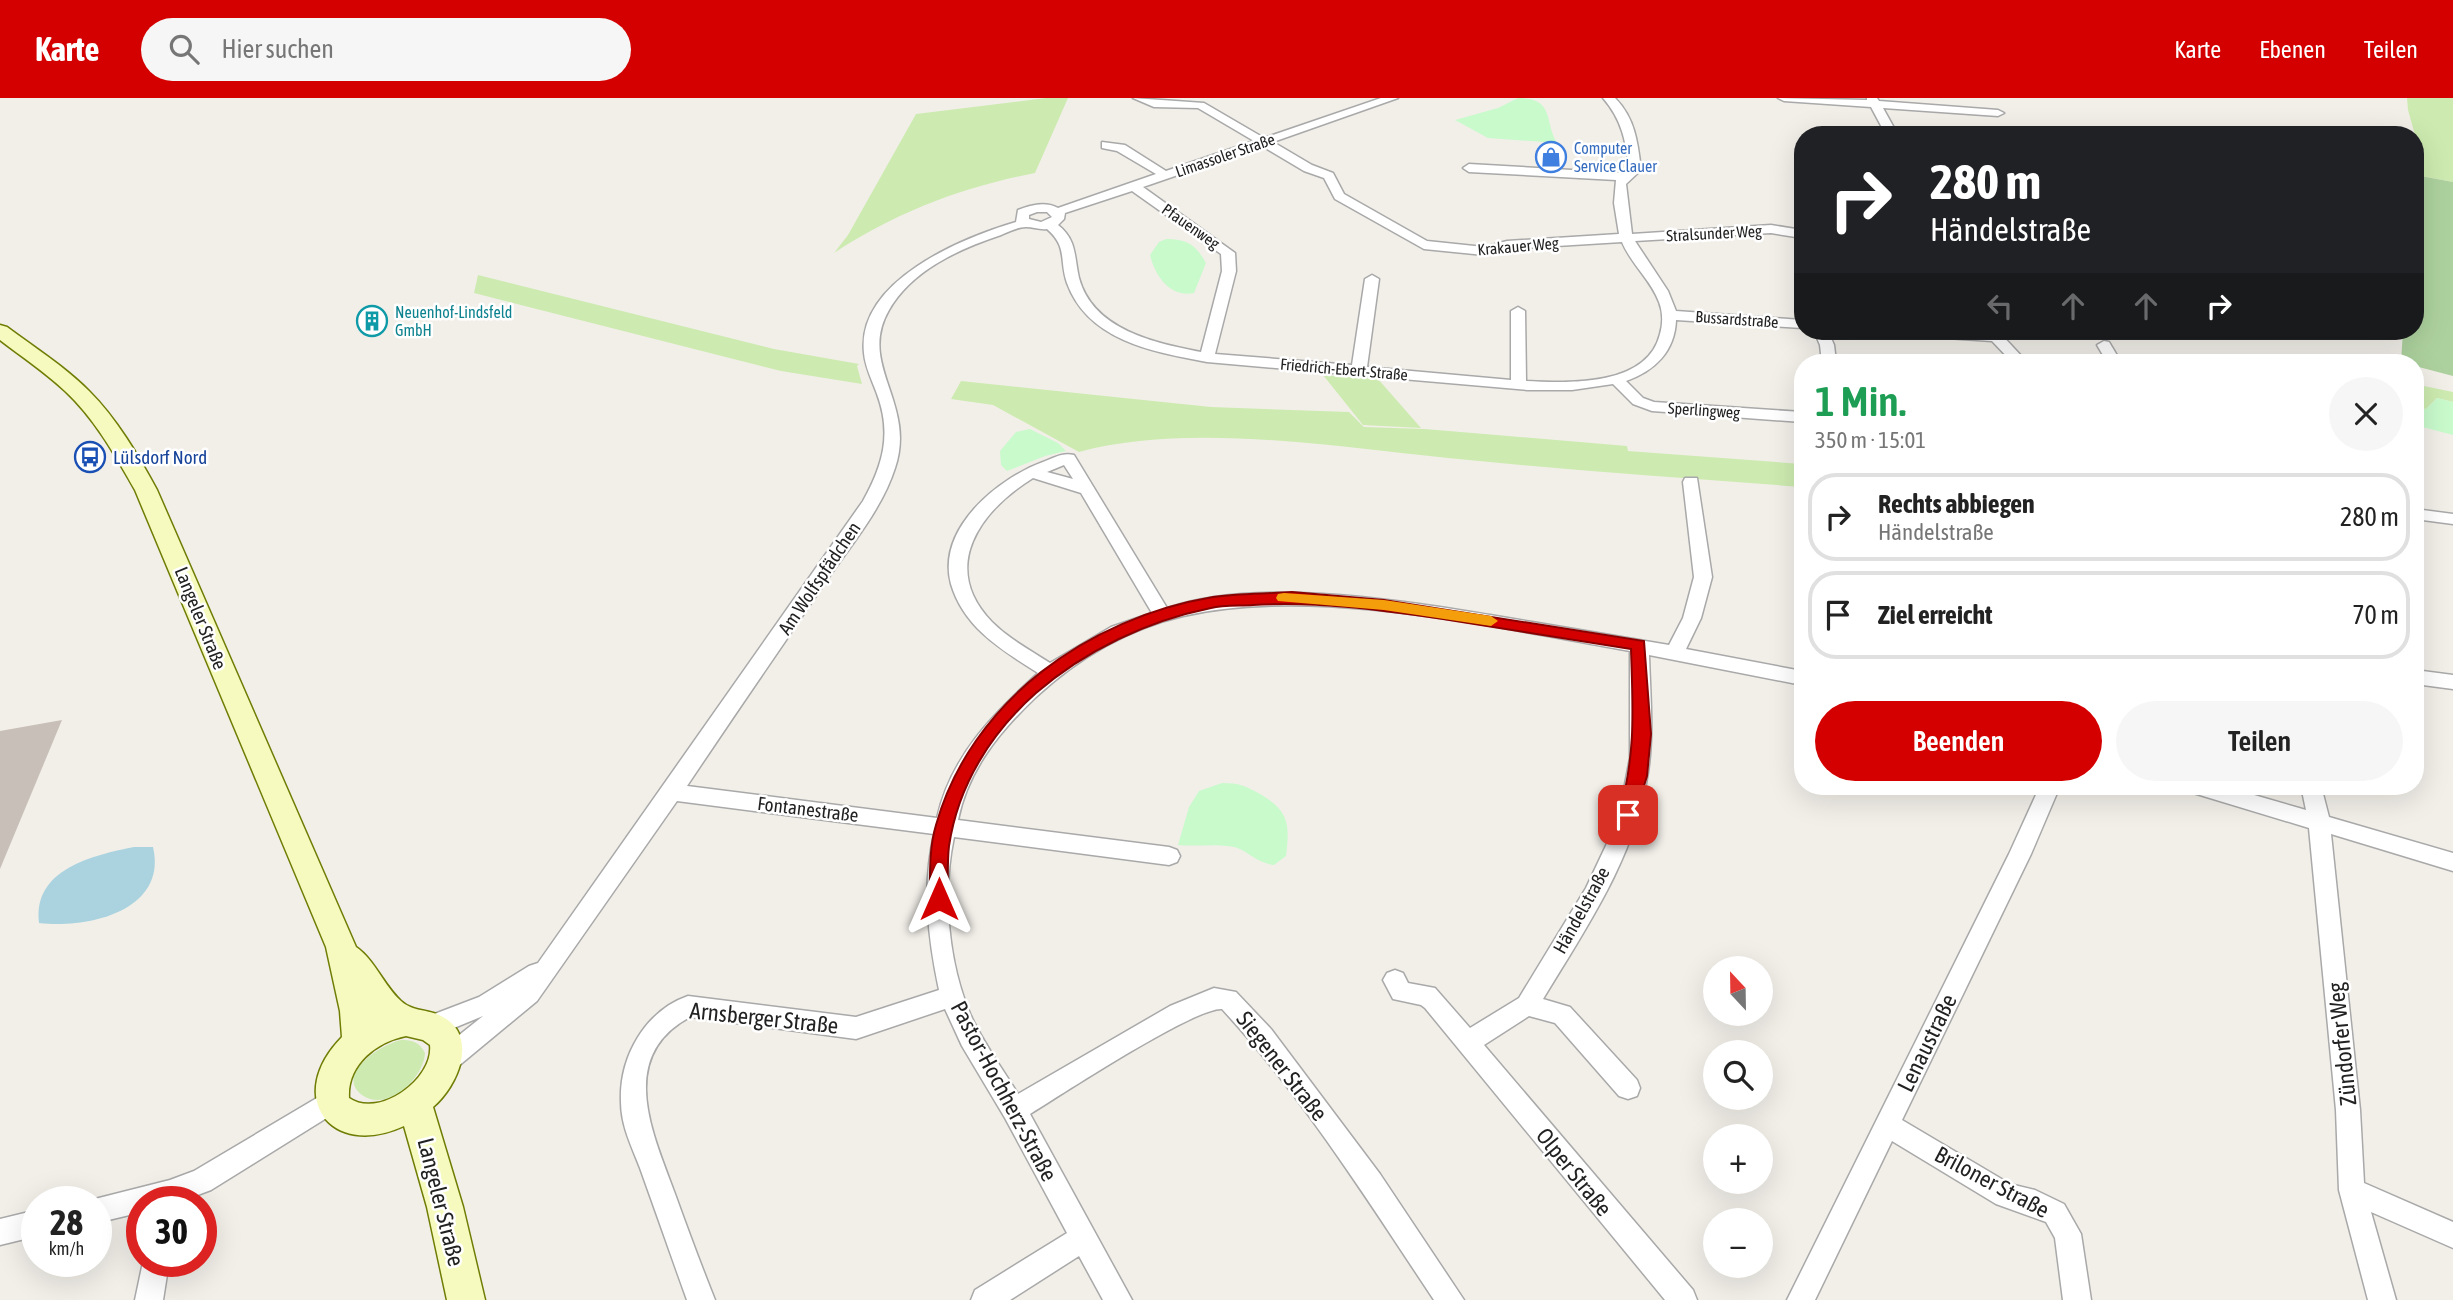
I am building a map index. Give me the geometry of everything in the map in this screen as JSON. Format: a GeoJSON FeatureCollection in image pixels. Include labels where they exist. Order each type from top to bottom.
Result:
{"type":"FeatureCollection","features":[{"type":"Feature","properties":{"kind":"street"},"geometry":{"type":"LineString","coordinates":[[1139,98],[1154,104],[1200,105],[1264,142]]}},
{"type":"Feature","properties":{"kind":"street","name":"Limassoler Straße"},"geometry":{"type":"LineString","coordinates":[[1053,218],[1354,107],[1392,98]]}},
{"type":"Feature","properties":{"kind":"street"},"geometry":{"type":"LineString","coordinates":[[1609,98],[1622,112],[1631,134],[1636,170],[1620,183],[1626,238],[1666,300],[1671,315]]}},
{"type":"Feature","properties":{"kind":"street"},"geometry":{"type":"LineString","coordinates":[[1784,98],[1873,101],[1998,113]]}},
{"type":"Feature","properties":{"kind":"street"},"geometry":{"type":"LineString","coordinates":[[1873,101],[1887,126]]}},
{"type":"Feature","properties":{"kind":"street","name":"Krakauer Weg"},"geometry":{"type":"LineString","coordinates":[[1264,142],[1308,168],[1329,176],[1339,196],[1416,241],[1434,247],[1484,251],[1507,245],[1626,238]]}},
{"type":"Feature","properties":{"kind":"street"},"geometry":{"type":"LineString","coordinates":[[1106,145],[1121,148],[1166,175]]}},
{"type":"Feature","properties":{"kind":"street"},"geometry":{"type":"LineString","coordinates":[[1469,168],[1629,177]]}},
{"type":"Feature","properties":{"kind":"street","name":"Pfauenweg"},"geometry":{"type":"LineString","coordinates":[[1134,186],[1228,253],[1229,271],[1207,358]]}},
{"type":"Feature","properties":{"kind":"street","name":"Am Wolfspfädchen"},"geometry":{"type":"LineString","coordinates":[[447,1060],[463,1043],[511,1010],[529,994],[837,552],[884,477],[890,458],[894,425],[870,356],[873,328],[882,309],[899,286],[936,258],[982,236],[1053,218]]}},
{"type":"Feature","properties":{"kind":"street","name":"Friedrich-Ebert-Straße"},"geometry":{"type":"LineString","coordinates":[[1053,218],[1069,243],[1076,289],[1092,312],[1103,322],[1136,340],[1170,351],[1207,358],[1519,384],[1587,384],[1616,379],[1657,359],[1666,344],[1671,315]]}},
{"type":"Feature","properties":{"kind":"street","name":"Stralsunder Weg"},"geometry":{"type":"LineString","coordinates":[[1626,238],[1771,229],[1794,233]]}},
{"type":"Feature","properties":{"kind":"street"},"geometry":{"type":"LineString","coordinates":[[1359,370],[1372,279]]}},
{"type":"Feature","properties":{"kind":"street"},"geometry":{"type":"LineString","coordinates":[[1518,311],[1519,384]]}},
{"type":"Feature","properties":{"kind":"street","name":"Bussardstraße"},"geometry":{"type":"LineString","coordinates":[[1671,315],[1794,323]]}},
{"type":"Feature","properties":{"kind":"street","name":"Langeler Straße"},"geometry":{"type":"LineString","coordinates":[[0,331],[58,375],[92,406],[121,445],[146,490],[341,947],[356,1011],[359,1042]]}},
{"type":"Feature","properties":{"kind":"street"},"geometry":{"type":"LineString","coordinates":[[1998,340],[2012,354]]}},
{"type":"Feature","properties":{"kind":"street"},"geometry":{"type":"LineString","coordinates":[[2104,345],[2109,354]]}},
{"type":"Feature","properties":{"kind":"street","name":"Sperlingweg"},"geometry":{"type":"LineString","coordinates":[[1616,379],[1638,401],[1652,406],[1794,416]]}},
{"type":"Feature","properties":{"kind":"street"},"geometry":{"type":"LineString","coordinates":[[1050,672],[984,625],[967,601],[959,571],[958,556],[962,540],[983,506],[1009,484],[1031,472],[1068,458],[1162,615]]}},
{"type":"Feature","properties":{"kind":"street"},"geometry":{"type":"LineString","coordinates":[[1031,472],[1087,489]]}},
{"type":"Feature","properties":{"kind":"street"},"geometry":{"type":"LineString","coordinates":[[1675,652],[1692,618],[1703,578],[1691,482]]}},
{"type":"Feature","properties":{"kind":"street"},"geometry":{"type":"LineString","coordinates":[[2424,515],[2453,519]]}},
{"type":"Feature","properties":{"kind":"street","name":"Pastor-Hochherz-Straße"},"geometry":{"type":"LineString","coordinates":[[1118,1300],[1014,1110],[979,1053],[952,996],[939,926],[939,872],[944,826],[961,775],[974,753],[1018,700],[1050,672],[1108,637],[1162,615],[1213,602],[1292,597],[1384,605],[1639,645],[1794,676]]}},
{"type":"Feature","properties":{"kind":"street","name":"Händelstraße"},"geometry":{"type":"LineString","coordinates":[[1527,1005],[1600,882],[1632,801],[1638,776],[1642,734],[1639,645]]}},
{"type":"Feature","properties":{"kind":"street"},"geometry":{"type":"LineString","coordinates":[[2424,678],[2453,682]]}},
{"type":"Feature","properties":{"kind":"street","name":"Fontanestraße"},"geometry":{"type":"LineString","coordinates":[[671,792],[944,826]]}},
{"type":"Feature","properties":{"kind":"street","name":"Lenaustraße"},"geometry":{"type":"LineString","coordinates":[[1801,1300],[1888,1125],[1920,1054],[2020,857],[2046,795]]}},
{"type":"Feature","properties":{"kind":"street"},"geometry":{"type":"LineString","coordinates":[[2229,795],[2453,862]]}},
{"type":"Feature","properties":{"kind":"street","name":"Zündorfer Weg"},"geometry":{"type":"LineString","coordinates":[[2313,795],[2319,820],[2348,1110],[2352,1190],[2382,1300]]}},
{"type":"Feature","properties":{"kind":"street"},"geometry":{"type":"LineString","coordinates":[[944,826],[1169,856]]}},
{"type":"Feature","properties":{"kind":"street","name":"Langeler Straße"},"geometry":{"type":"LineString","coordinates":[[341,947],[389,1011],[419,1024]]}},
{"type":"Feature","properties":{"kind":"street","name":"Am Wolfspfädchen"},"geometry":{"type":"LineString","coordinates":[[419,1024],[487,1004],[552,962]]}},
{"type":"Feature","properties":{"kind":"street","name":"Olper Straße"},"geometry":{"type":"LineString","coordinates":[[1395,980],[1401,992],[1427,995],[1683,1300]]}},
{"type":"Feature","properties":{"kind":"street","name":"Arnsberger Straße"},"geometry":{"type":"LineString","coordinates":[[701,1300],[635,1117],[635,1077],[648,1041],[659,1025],[676,1011],[688,1006],[856,1028],[952,996]]}},
{"type":"Feature","properties":{"kind":"street","name":"Siegener Straße"},"geometry":{"type":"LineString","coordinates":[[1014,1110],[1178,1013],[1214,998],[1228,999],[1244,1013],[1280,1059],[1371,1183],[1450,1300]]}},
{"type":"Feature","properties":{"kind":"street"},"geometry":{"type":"LineString","coordinates":[[1468,1042],[1527,1005],[1562,1014],[1628,1088]]}},
{"type":"Feature","properties":{"kind":"street"},"geometry":{"type":"LineString","coordinates":[[419,1024],[442,1034],[447,1046],[447,1060],[436,1083],[415,1103],[382,1119],[350,1118],[339,1111],[332,1101],[331,1087],[335,1072],[345,1056],[359,1042],[381,1028],[419,1024]]}},
{"type":"Feature","properties":{"kind":"street"},"geometry":{"type":"LineString","coordinates":[[192,1186],[332,1101]]}},
{"type":"Feature","properties":{"kind":"street","name":"Langeler Straße"},"geometry":{"type":"LineString","coordinates":[[415,1103],[445,1207],[466,1300]]}},
{"type":"Feature","properties":{"kind":"street","name":"Briloner Straße"},"geometry":{"type":"LineString","coordinates":[[1888,1125],[2005,1195],[2035,1203],[2055,1213],[2068,1234],[2077,1300]]}},
{"type":"Feature","properties":{"kind":"street"},"geometry":{"type":"LineString","coordinates":[[2352,1190],[2453,1235]]}},
{"type":"Feature","properties":{"kind":"street"},"geometry":{"type":"LineString","coordinates":[[0,1232],[21,1227]]}},
{"type":"Feature","properties":{"kind":"street"},"geometry":{"type":"LineString","coordinates":[[985,1300],[1082,1238]]}},
{"type":"Feature","properties":{"kind":"street"},"geometry":{"type":"LineString","coordinates":[[149,1300],[153,1277]]}},
{"type":"Feature","properties":{"kind":"green space"},"geometry":{"type":"Polygon","coordinates":[[[1046,98],[1068,98],[1035,173],[982,186],[931,203],[881,225],[834,253],[848,235],[916,114],[1046,98]]]}},
{"type":"Feature","properties":{"kind":"green space"},"geometry":{"type":"Polygon","coordinates":[[[1518,98],[1530,99],[1543,106],[1557,143],[1488,138],[1455,120],[1498,108],[1518,98]]]}},
{"type":"Feature","properties":{"kind":"green space"},"geometry":{"type":"Polygon","coordinates":[[[2407,98],[2453,98],[2453,182],[2424,177],[2424,126],[2412,126],[2407,98]]]}},
{"type":"Feature","properties":{"kind":"green space"},"geometry":{"type":"Polygon","coordinates":[[[2424,177],[2453,182],[2453,376],[2424,368],[2424,354],[2402,354],[2402,340],[2424,340],[2424,177]]]}},
{"type":"Feature","properties":{"kind":"green space"},"geometry":{"type":"Polygon","coordinates":[[[1166,239],[1190,244],[1206,263],[1194,293],[1185,294],[1171,289],[1160,278],[1150,255],[1159,242],[1166,239]]]}},
{"type":"Feature","properties":{"kind":"green space"},"geometry":{"type":"Polygon","coordinates":[[[478,275],[774,349],[859,364],[857,366],[862,384],[781,371],[474,293],[478,275]]]}},
{"type":"Feature","properties":{"kind":"green space"},"geometry":{"type":"Polygon","coordinates":[[[1323,375],[1378,379],[1421,428],[1363,425],[1323,375]]]}},
{"type":"Feature","properties":{"kind":"green space"},"geometry":{"type":"Polygon","coordinates":[[[961,381],[1211,407],[1349,412],[1364,427],[1425,429],[1627,446],[1628,451],[1794,463],[1794,486],[1536,466],[1262,440],[1167,439],[1122,443],[1079,452],[993,405],[951,399],[961,381]]]}},
{"type":"Feature","properties":{"kind":"green space"},"geometry":{"type":"Polygon","coordinates":[[[2424,386],[2453,392],[2453,402],[2437,398],[2426,409],[2424,386]]]}},
{"type":"Feature","properties":{"kind":"green space"},"geometry":{"type":"Polygon","coordinates":[[[2437,398],[2453,402],[2453,435],[2424,427],[2426,409],[2437,398]]]}},
{"type":"Feature","properties":{"kind":"green space"},"geometry":{"type":"Polygon","coordinates":[[[1030,429],[1058,443],[1066,451],[1007,471],[1001,465],[1000,451],[1016,432],[1030,429]]]}},
{"type":"Feature","properties":{"kind":"green space"},"geometry":{"type":"Polygon","coordinates":[[[1222,783],[1238,784],[1251,789],[1270,800],[1282,813],[1288,835],[1286,856],[1274,865],[1234,847],[1178,845],[1189,807],[1199,791],[1222,783]]]}},
{"type":"Feature","properties":{"kind":"green space"},"geometry":{"type":"Polygon","coordinates":[[[401,1040],[415,1042],[425,1053],[418,1073],[403,1090],[393,1096],[382,1100],[362,1095],[355,1087],[357,1069],[383,1047],[401,1040]]]}},
{"type":"Feature","properties":{"kind":"water"},"geometry":{"type":"Polygon","coordinates":[[[134,847],[153,847],[154,869],[148,887],[136,901],[120,911],[79,923],[39,923],[39,905],[45,889],[55,877],[85,860],[134,847]]]}},
{"type":"Feature","properties":{"kind":"building"},"geometry":{"type":"Polygon","coordinates":[[[62,720],[0,869],[0,731],[62,720]]]}},
{"type":"Feature","properties":{"kind":"slow traffic"},"geometry":{"type":"LineString","coordinates":[[1284,598],[1384,605],[1491,621]]}},
{"type":"Feature","properties":{"kind":"place","name":"Computer Service Clauer"},"geometry":{"type":"Point","coordinates":[1551,157]}},
{"type":"Feature","properties":{"kind":"place","name":"Neuenhof-Lindsfeld GmbH"},"geometry":{"type":"Point","coordinates":[372,321]}},
{"type":"Feature","properties":{"kind":"place","name":"Lülsdorf Nord"},"geometry":{"type":"Point","coordinates":[90,457]}},
{"type":"Feature","properties":{"kind":"route"},"geometry":{"type":"LineString","coordinates":[[939,899],[940,849],[944,826],[961,775],[988,732],[1018,700],[1050,672],[1108,637],[1162,615],[1236,599],[1292,597],[1384,605],[1639,645],[1642,734],[1638,776],[1628,815]]}}]}
